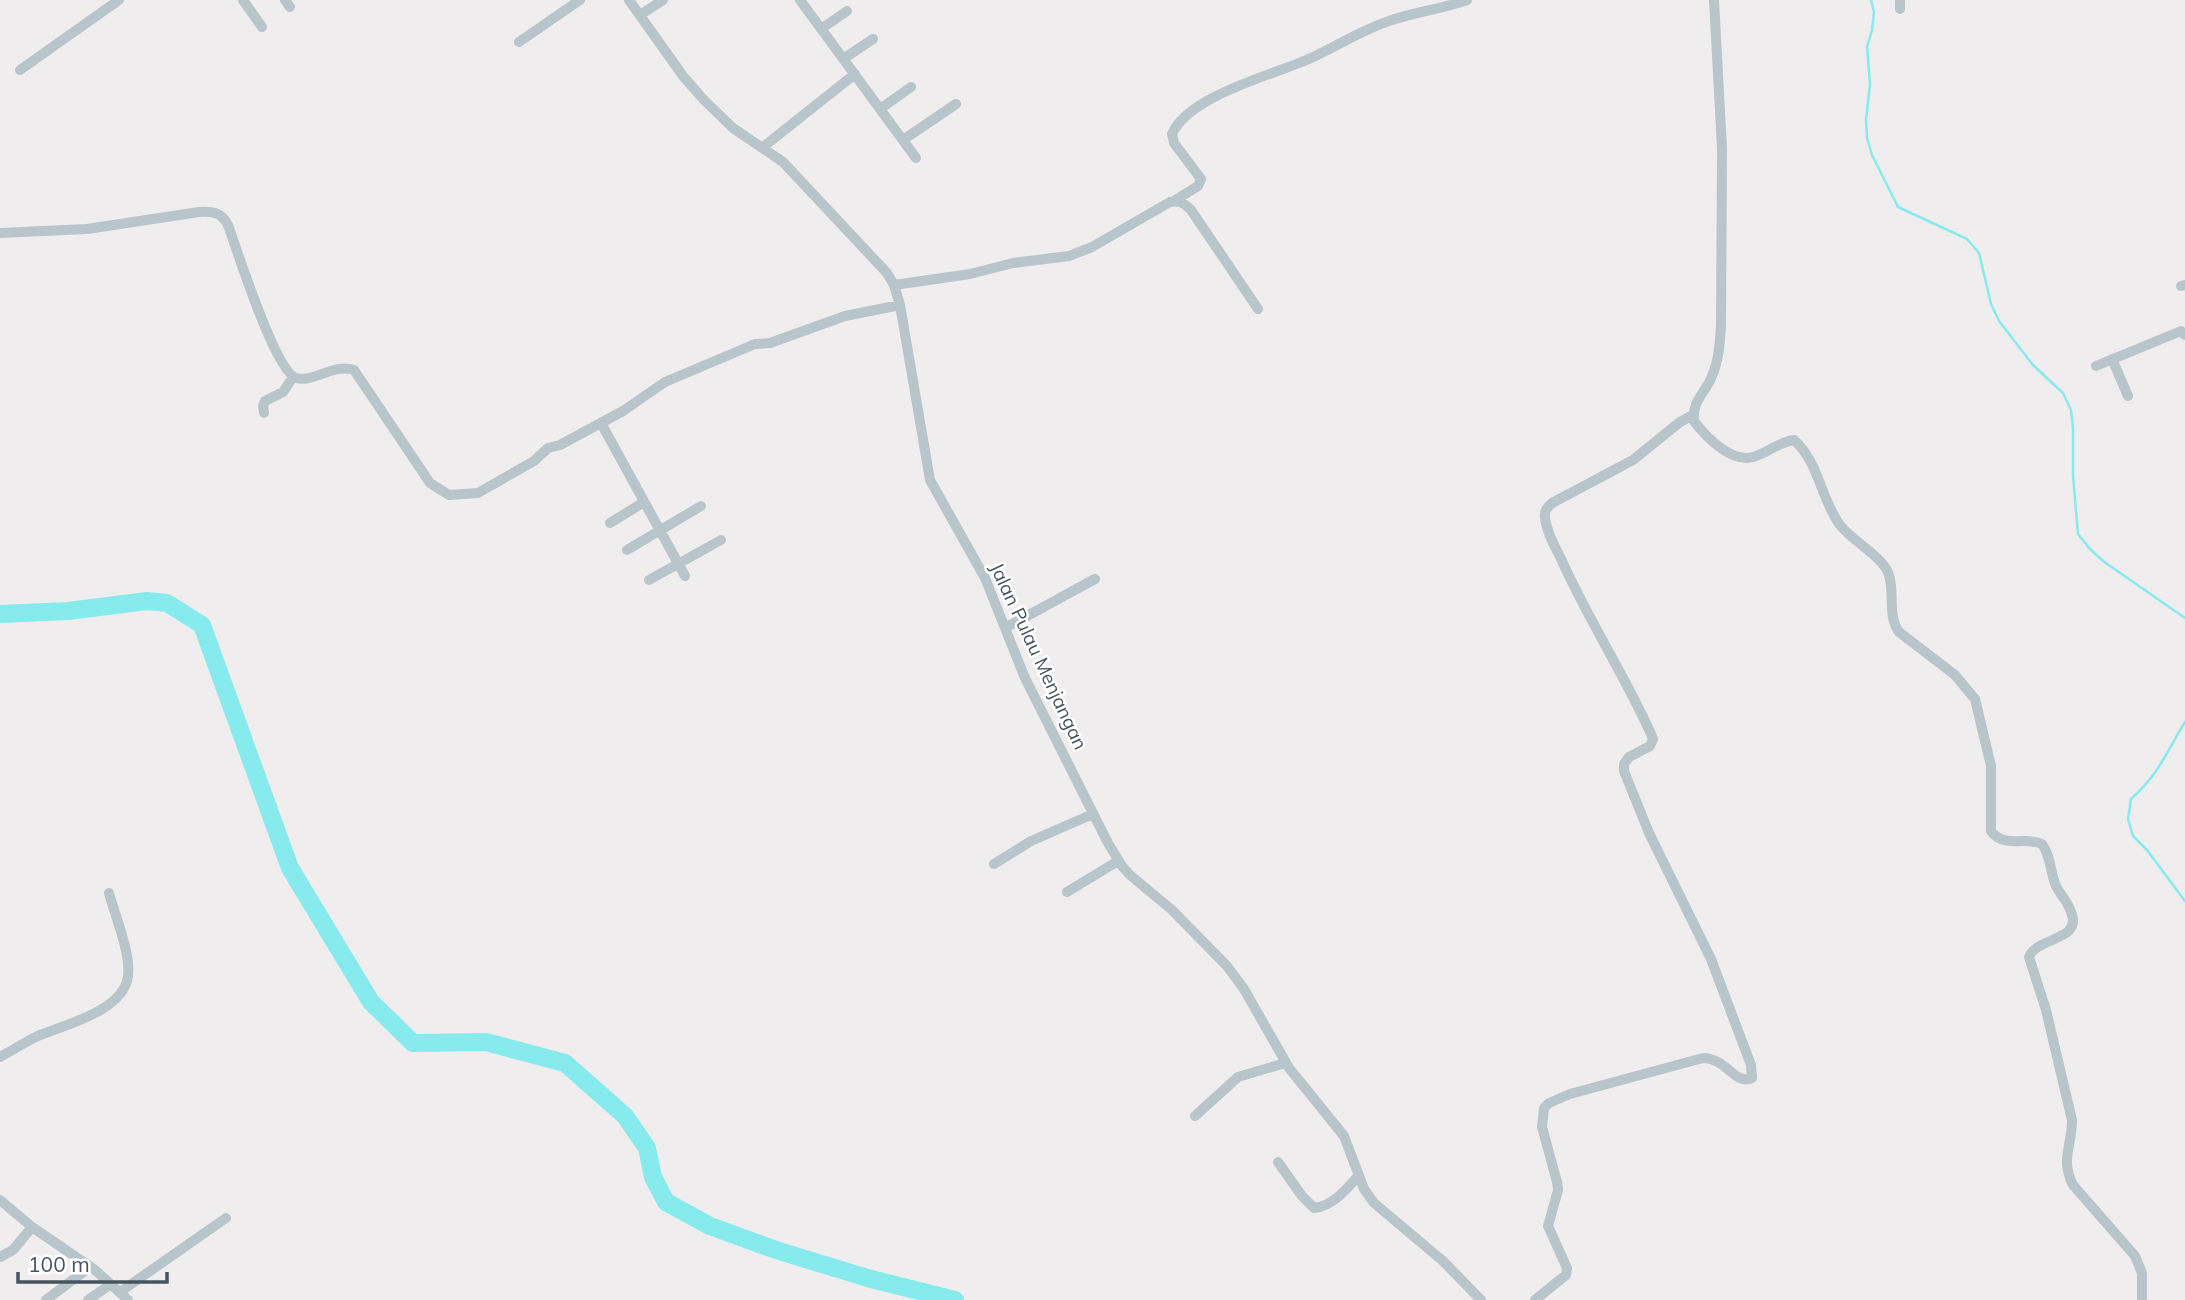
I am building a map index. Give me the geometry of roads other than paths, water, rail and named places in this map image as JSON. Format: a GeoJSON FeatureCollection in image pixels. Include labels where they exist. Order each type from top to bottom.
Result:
{"type":"FeatureCollection","features":[{"type":"Feature","properties":{"kind":"street"},"geometry":{"type":"LineString","coordinates":[[20,70],[107,4],[119,0]]}},
{"type":"Feature","properties":{"kind":"street"},"geometry":{"type":"LineString","coordinates":[[243,0],[262,27]]}},
{"type":"Feature","properties":{"kind":"street"},"geometry":{"type":"LineString","coordinates":[[519,42],[580,0]]}},
{"type":"Feature","properties":{"kind":"street","name":"Jalan Pulau Menjangan"},"geometry":{"type":"LineString","coordinates":[[629,0],[672,62],[699,94],[723,119],[791,170],[880,264],[894,285],[930,480],[985,578],[1025,678],[1118,861],[1139,884],[1172,910],[1227,965],[1244,989],[1285,1063],[1344,1136],[1367,1195],[1443,1261],[1481,1300]]}},
{"type":"Feature","properties":{"kind":"street"},"geometry":{"type":"LineString","coordinates":[[640,15],[663,0]]}},
{"type":"Feature","properties":{"kind":"street"},"geometry":{"type":"LineString","coordinates":[[800,0],[916,158]]}},
{"type":"Feature","properties":{"kind":"street"},"geometry":{"type":"LineString","coordinates":[[894,285],[970,275],[1013,263],[1069,256],[1092,247],[1198,186],[1201,179],[1174,143],[1172,134],[1181,121],[1202,104],[1223,92],[1304,61],[1386,22],[1467,0]]}},
{"type":"Feature","properties":{"kind":"street"},"geometry":{"type":"LineString","coordinates":[[1714,0],[1722,148],[1721,326],[1720,345],[1712,376],[1695,404],[1694,421],[1713,441],[1739,456],[1754,457],[1785,441],[1794,440],[1821,483],[1839,523],[1884,565],[1889,575],[1893,624],[1899,632],[1955,675],[1975,699],[1991,766],[1991,831],[1995,837],[2004,841],[2032,841],[2046,848],[2056,886],[2072,913],[2073,926],[2068,932],[2035,946],[2029,957],[2046,1010],[2072,1120],[2066,1156],[2067,1173],[2073,1185],[2135,1256],[2142,1273],[2142,1300]]}},
{"type":"Feature","properties":{"kind":"street"},"geometry":{"type":"LineString","coordinates":[[821,29],[847,12]]}},
{"type":"Feature","properties":{"kind":"street"},"geometry":{"type":"LineString","coordinates":[[843,59],[873,40]]}},
{"type":"Feature","properties":{"kind":"street"},"geometry":{"type":"LineString","coordinates":[[763,147],[855,74]]}},
{"type":"Feature","properties":{"kind":"street"},"geometry":{"type":"LineString","coordinates":[[880,109],[911,88]]}},
{"type":"Feature","properties":{"kind":"street"},"geometry":{"type":"LineString","coordinates":[[903,140],[956,104]]}},
{"type":"Feature","properties":{"kind":"street"},"geometry":{"type":"LineString","coordinates":[[1174,201],[1182,202],[1191,210],[1258,309]]}},
{"type":"Feature","properties":{"kind":"street"},"geometry":{"type":"LineString","coordinates":[[0,233],[87,229],[199,212],[216,212],[228,225],[274,348],[286,369],[293,376],[305,378],[343,367],[354,370],[430,483],[449,495],[468,495],[485,489],[534,461],[544,450],[560,445],[601,423],[665,382],[750,345],[770,342],[845,316],[900,306]]}},
{"type":"Feature","properties":{"kind":"street"},"geometry":{"type":"LineString","coordinates":[[2096,366],[2180,331],[2185,335]]}},
{"type":"Feature","properties":{"kind":"street"},"geometry":{"type":"LineString","coordinates":[[2112,359],[2128,396]]}},
{"type":"Feature","properties":{"kind":"street"},"geometry":{"type":"LineString","coordinates":[[264,413],[265,401],[283,392],[293,376]]}},
{"type":"Feature","properties":{"kind":"street"},"geometry":{"type":"LineString","coordinates":[[1535,1300],[1566,1275],[1567,1268],[1548,1226],[1558,1190],[1542,1127],[1544,1108],[1549,1102],[1703,1058],[1718,1060],[1740,1079],[1752,1077],[1751,1065],[1711,959],[1649,833],[1624,771],[1624,764],[1629,757],[1650,746],[1653,739],[1627,681],[1572,582],[1547,527],[1545,516],[1552,503],[1633,460],[1680,422],[1693,415]]}},
{"type":"Feature","properties":{"kind":"street"},"geometry":{"type":"LineString","coordinates":[[601,423],[685,576]]}},
{"type":"Feature","properties":{"kind":"street"},"geometry":{"type":"LineString","coordinates":[[610,523],[644,502]]}},
{"type":"Feature","properties":{"kind":"street"},"geometry":{"type":"LineString","coordinates":[[627,550],[701,506]]}},
{"type":"Feature","properties":{"kind":"street"},"geometry":{"type":"LineString","coordinates":[[649,580],[721,540]]}},
{"type":"Feature","properties":{"kind":"street"},"geometry":{"type":"LineString","coordinates":[[1004,628],[1095,579]]}},
{"type":"Feature","properties":{"kind":"street"},"geometry":{"type":"LineString","coordinates":[[994,864],[1031,841],[1093,814]]}},
{"type":"Feature","properties":{"kind":"street"},"geometry":{"type":"LineString","coordinates":[[1067,892],[1118,861]]}},
{"type":"Feature","properties":{"kind":"street"},"geometry":{"type":"LineString","coordinates":[[0,1057],[40,1035],[98,1012],[123,987],[128,974],[127,961],[109,893]]}},
{"type":"Feature","properties":{"kind":"street"},"geometry":{"type":"LineString","coordinates":[[1195,1116],[1238,1077],[1285,1063]]}},
{"type":"Feature","properties":{"kind":"street"},"geometry":{"type":"LineString","coordinates":[[1278,1162],[1314,1208],[1335,1200],[1359,1175]]}},
{"type":"Feature","properties":{"kind":"street"},"geometry":{"type":"LineString","coordinates":[[0,1200],[32,1227],[90,1267],[124,1296],[226,1218]]}},
{"type":"Feature","properties":{"kind":"street"},"geometry":{"type":"LineString","coordinates":[[0,1257],[13,1250],[32,1227]]}},
{"type":"Feature","properties":{"kind":"street"},"geometry":{"type":"LineString","coordinates":[[46,1300],[90,1267]]}},
{"type":"Feature","properties":{"kind":"street"},"geometry":{"type":"LineString","coordinates":[[88,1300],[111,1284]]}},
{"type":"Feature","properties":{"kind":"waterway"},"geometry":{"type":"LineString","coordinates":[[1871,0],[1874,12],[1867,47],[1870,84],[1867,138],[1872,155],[1898,207],[1967,239],[1979,253],[1991,304],[1999,321],[2033,365],[2063,393],[2071,410],[2078,534],[2103,561],[2185,618]]}},
{"type":"Feature","properties":{"kind":"waterway"},"geometry":{"type":"LineString","coordinates":[[0,614],[68,611],[147,601],[167,603],[202,625],[290,868],[371,1002],[413,1043],[486,1042],[565,1063],[625,1116],[647,1148],[653,1177],[666,1202],[710,1226],[776,1250],[871,1279],[955,1300]]}},
{"type":"Feature","properties":{"kind":"waterway"},"geometry":{"type":"LineString","coordinates":[[2185,722],[2155,772],[2131,799],[2128,819],[2133,836],[2147,850],[2185,901]]}}]}
